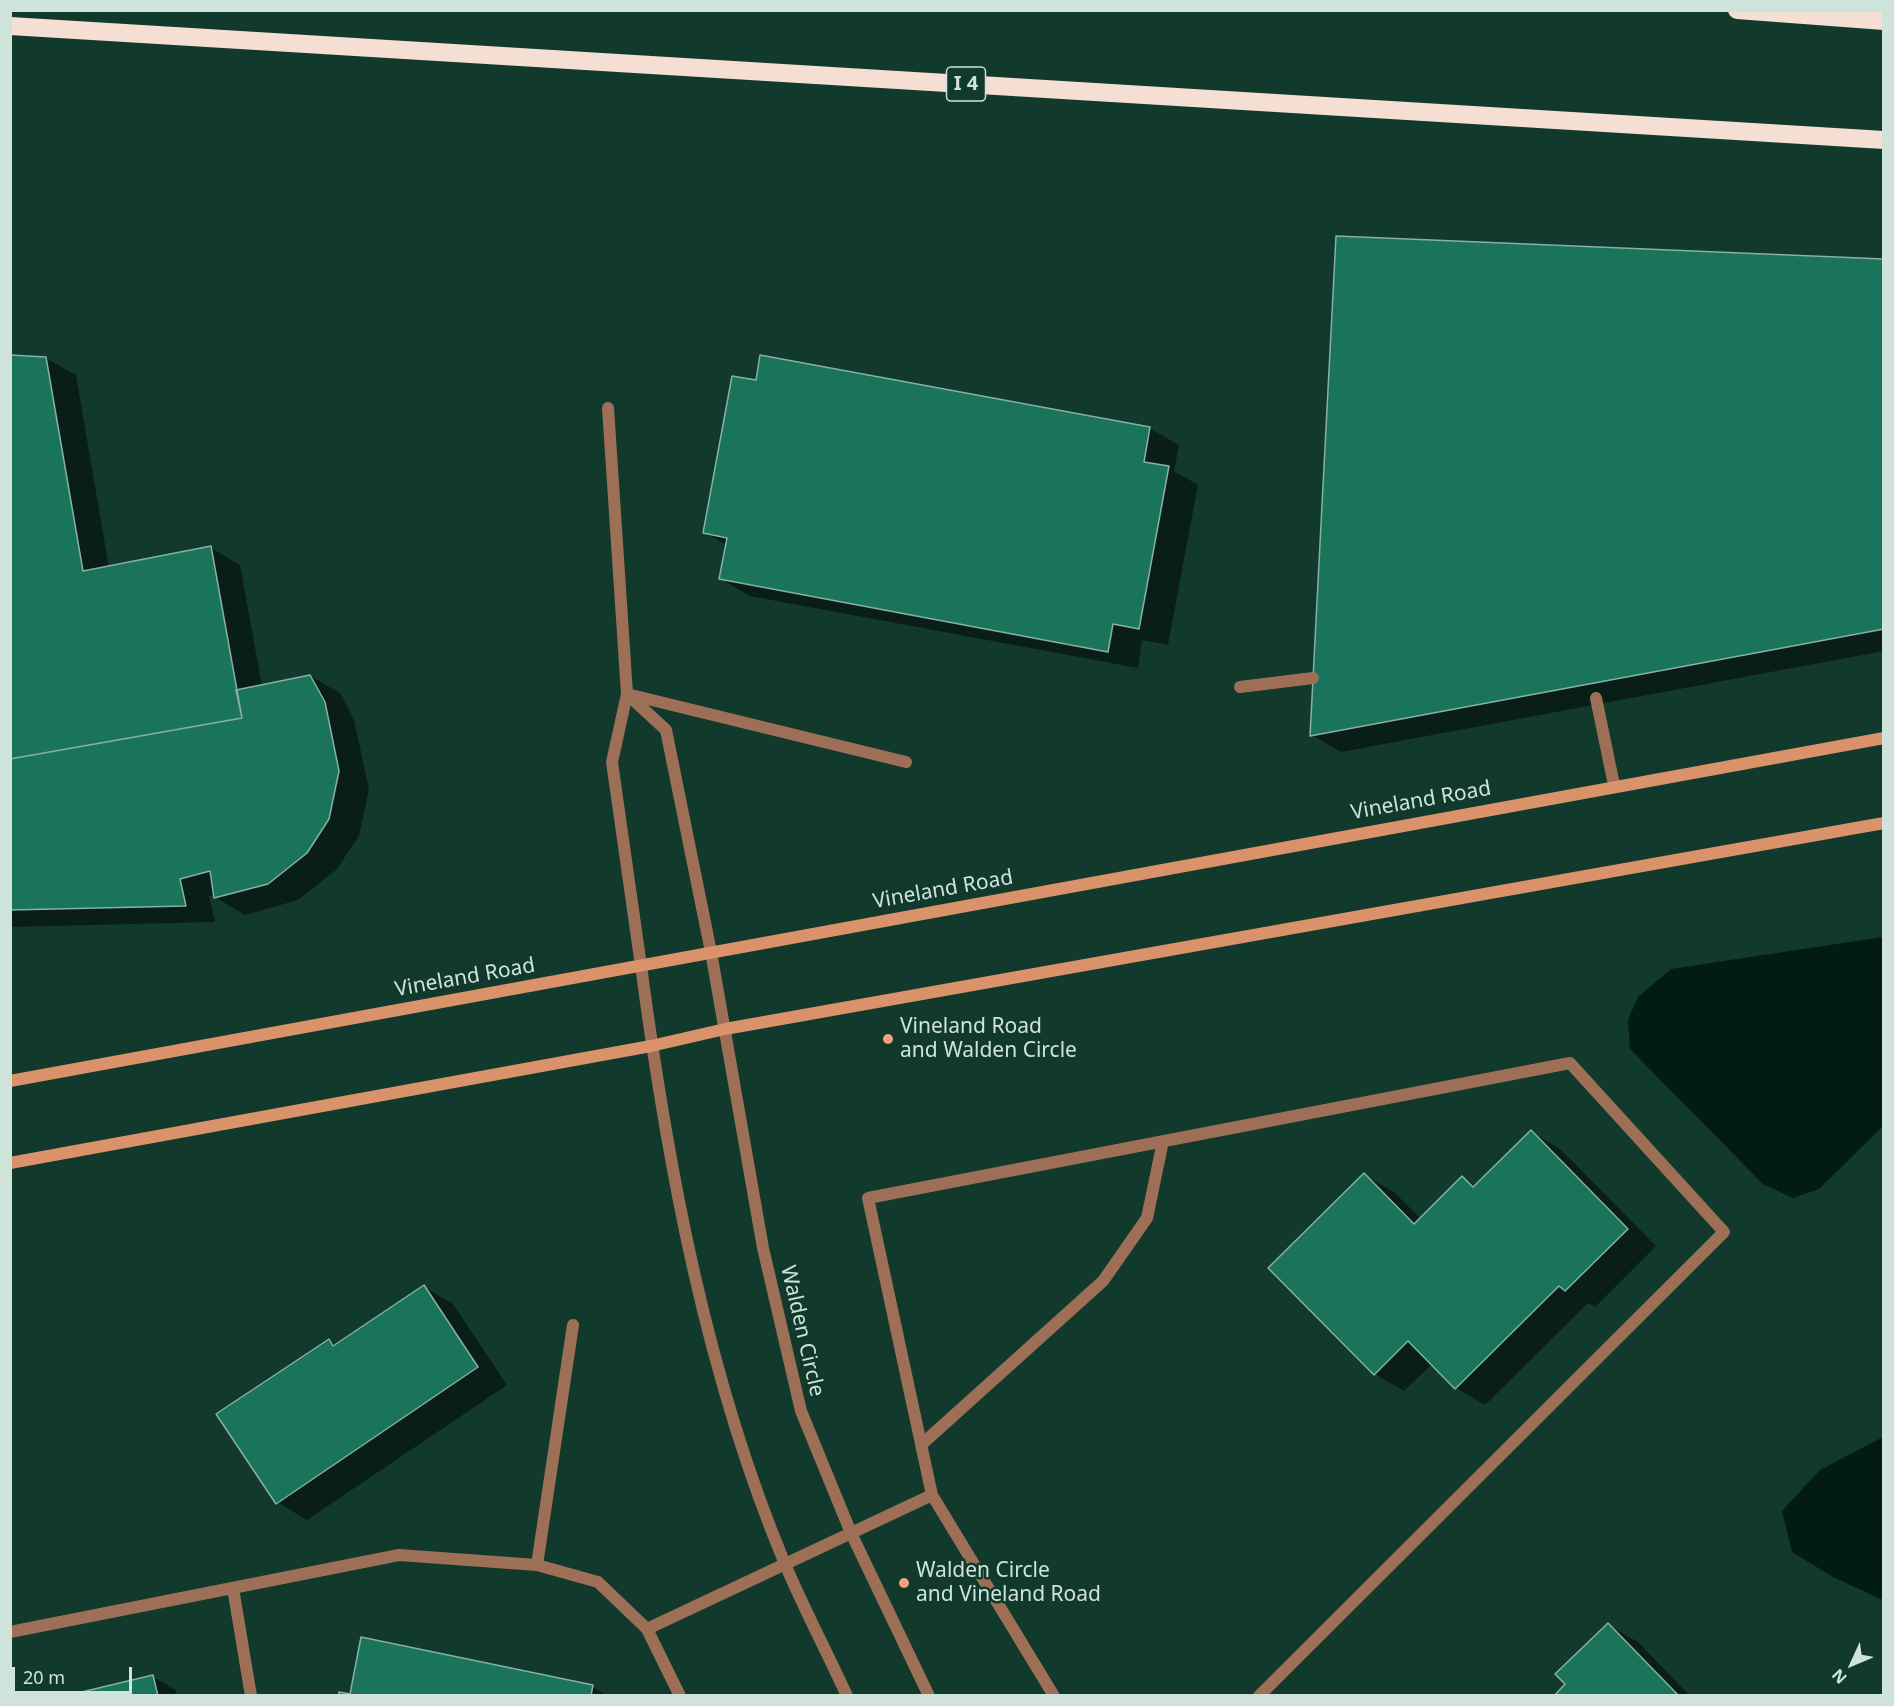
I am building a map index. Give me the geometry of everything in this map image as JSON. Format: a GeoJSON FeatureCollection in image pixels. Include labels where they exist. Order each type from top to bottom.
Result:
{"type":"FeatureCollection","features":[{"type":"Feature","properties":{"kind":"highway"},"geometry":{"type":"LineString","coordinates":[[1737,10],[1884,21]]}},
{"type":"Feature","properties":{"kind":"highway","name":"I 4"},"geometry":{"type":"LineString","coordinates":[[10,26],[1884,140]]}},
{"type":"Feature","properties":{"kind":"street"},"geometry":{"type":"LineString","coordinates":[[608,408],[627,694],[612,762],[651,1046],[693,1271],[734,1420],[785,1564],[847,1695]]}},
{"type":"Feature","properties":{"kind":"street"},"geometry":{"type":"LineString","coordinates":[[1240,687],[1313,678]]}},
{"type":"Feature","properties":{"kind":"street"},"geometry":{"type":"LineString","coordinates":[[627,694],[906,762]]}},
{"type":"Feature","properties":{"kind":"street","name":"Walden Circle"},"geometry":{"type":"LineString","coordinates":[[627,694],[666,730],[711,952],[764,1248],[801,1411],[851,1533],[929,1695]]}},
{"type":"Feature","properties":{"kind":"street"},"geometry":{"type":"LineString","coordinates":[[1596,698],[1614,785]]}},
{"type":"Feature","properties":{"kind":"street","name":"Vineland Road"},"geometry":{"type":"LineString","coordinates":[[10,1081],[1614,785],[1884,738]]}},
{"type":"Feature","properties":{"kind":"street"},"geometry":{"type":"LineString","coordinates":[[10,1163],[651,1046],[724,1029],[1884,824]]}},
{"type":"Feature","properties":{"kind":"street"},"geometry":{"type":"LineString","coordinates":[[1054,1695],[932,1495],[868,1198],[1570,1063],[1724,1232],[1259,1695]]}},
{"type":"Feature","properties":{"kind":"street"},"geometry":{"type":"LineString","coordinates":[[921,1445],[1103,1281],[1147,1218],[1163,1141]]}},
{"type":"Feature","properties":{"kind":"street"},"geometry":{"type":"LineString","coordinates":[[537,1565],[573,1325]]}},
{"type":"Feature","properties":{"kind":"street"},"geometry":{"type":"LineString","coordinates":[[647,1629],[932,1495]]}},
{"type":"Feature","properties":{"kind":"street"},"geometry":{"type":"LineString","coordinates":[[10,1632],[399,1555],[537,1565],[598,1581],[647,1629],[680,1695]]}},
{"type":"Feature","properties":{"kind":"street"},"geometry":{"type":"LineString","coordinates":[[233,1588],[251,1695]]}},
{"type":"Feature","properties":{"kind":"shaded area"},"geometry":{"type":"Polygon","coordinates":[[[1883,937],[1883,1126],[1819,1189],[1793,1198],[1763,1184],[1630,1049],[1628,1020],[1638,997],[1671,969],[1883,937]]]}},
{"type":"Feature","properties":{"kind":"shaded area"},"geometry":{"type":"Polygon","coordinates":[[[1883,1437],[1883,1600],[1833,1577],[1792,1552],[1782,1511],[1820,1470],[1883,1437]]]}},
{"type":"Feature","properties":{"kind":"building"},"geometry":{"type":"Polygon","coordinates":[[[1336,236],[1884,259],[1884,629],[1310,736],[1336,236]]]}},
{"type":"Feature","properties":{"kind":"building"},"geometry":{"type":"Polygon","coordinates":[[[10,355],[46,357],[83,571],[211,546],[242,718],[10,759],[10,355]]]}},
{"type":"Feature","properties":{"kind":"building"},"geometry":{"type":"Polygon","coordinates":[[[760,355],[1150,427],[1144,462],[1169,466],[1139,629],[1113,624],[1108,652],[719,579],[727,538],[703,533],[732,376],[756,380],[760,355]]]}},
{"type":"Feature","properties":{"kind":"building"},"geometry":{"type":"Polygon","coordinates":[[[310,675],[325,702],[339,771],[329,819],[307,853],[268,884],[214,898],[210,871],[180,879],[186,906],[10,910],[10,759],[242,718],[236,690],[310,675]]]}},
{"type":"Feature","properties":{"kind":"building"},"geometry":{"type":"Polygon","coordinates":[[[1531,1130],[1628,1229],[1565,1291],[1559,1286],[1455,1389],[1408,1341],[1374,1375],[1268,1268],[1364,1173],[1414,1224],[1462,1176],[1473,1187],[1531,1130]]]}},
{"type":"Feature","properties":{"kind":"building"},"geometry":{"type":"Polygon","coordinates":[[[424,1285],[478,1367],[276,1504],[216,1414],[329,1339],[333,1346],[424,1285]]]}},
{"type":"Feature","properties":{"kind":"building"},"geometry":{"type":"Polygon","coordinates":[[[1608,1623],[1679,1696],[1554,1696],[1565,1684],[1555,1674],[1608,1623]]]}},
{"type":"Feature","properties":{"kind":"building"},"geometry":{"type":"Polygon","coordinates":[[[361,1637],[593,1685],[591,1696],[339,1696],[339,1692],[350,1694],[361,1637]]]}},
{"type":"Feature","properties":{"kind":"building"},"geometry":{"type":"Polygon","coordinates":[[[153,1675],[158,1696],[65,1696],[153,1675]]]}},
{"type":"Feature","properties":{"kind":"place","name":"Vineland Road and Walden Circle"},"geometry":{"type":"Point","coordinates":[888,1039]}},
{"type":"Feature","properties":{"kind":"place","name":"Walden Circle and Vineland Road"},"geometry":{"type":"Point","coordinates":[904,1583]}}]}
